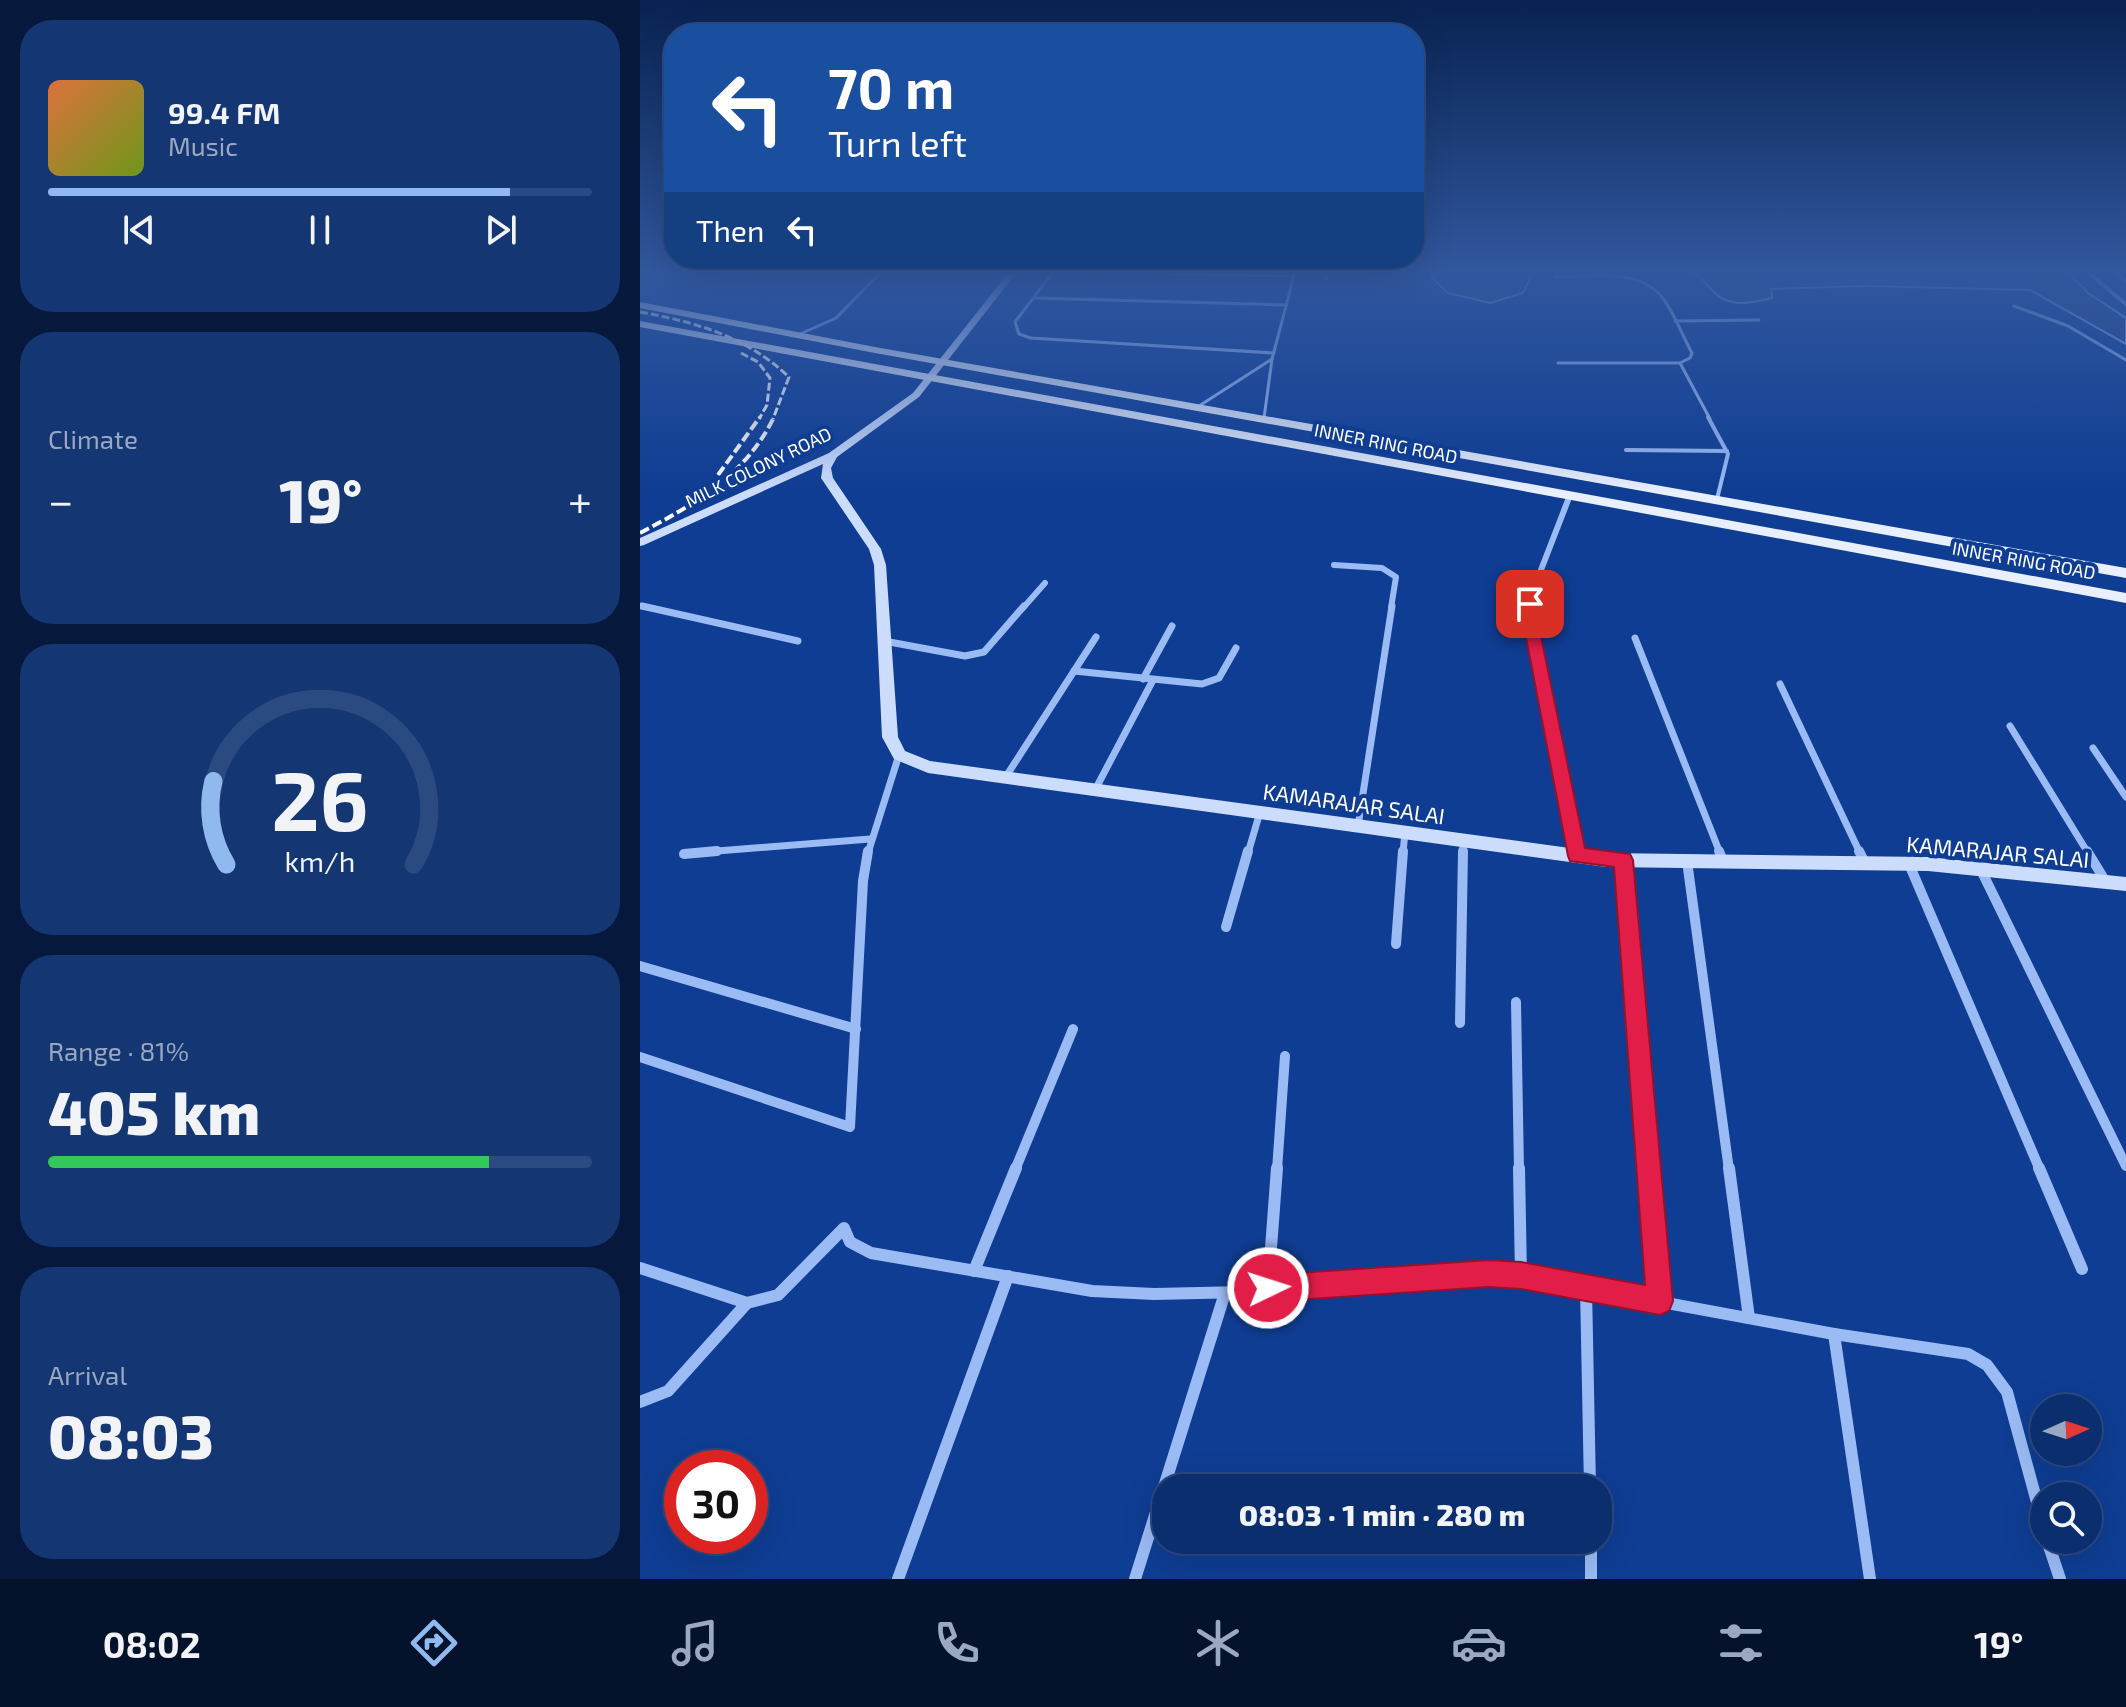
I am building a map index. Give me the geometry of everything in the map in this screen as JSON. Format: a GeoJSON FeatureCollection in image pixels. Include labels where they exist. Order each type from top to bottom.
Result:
{"type":"FeatureCollection","features":[{"type":"Feature","properties":{"kind":"main road","name":"INNER RING ROAD"},"geometry":{"type":"LineString","coordinates":[[748,346],[932,376],[2126,598]]}},
{"type":"Feature","properties":{"kind":"main road","name":"INNER RING ROAD"},"geometry":{"type":"LineString","coordinates":[[861,346],[2126,573]]}},
{"type":"Feature","properties":{"kind":"main road","name":"MILK COLONY ROAD"},"geometry":{"type":"LineString","coordinates":[[640,542],[833,455],[916,395],[953,346]]}},
{"type":"Feature","properties":{"kind":"main road"},"geometry":{"type":"LineString","coordinates":[[833,455],[826,468],[827,478],[875,549],[880,565],[890,737],[899,755]]}},
{"type":"Feature","properties":{"kind":"main road","name":"KAMARAJAR SALAI"},"geometry":{"type":"LineString","coordinates":[[899,755],[928,767],[1577,856],[1623,860],[1909,864],[2126,884]]}},
{"type":"Feature","properties":{"kind":"street"},"geometry":{"type":"LineString","coordinates":[[1570,495],[1530,604],[1531,627],[1577,856]]}},
{"type":"Feature","properties":{"kind":"street"},"geometry":{"type":"LineString","coordinates":[[1334,565],[1382,568],[1396,577],[1358,826]]}},
{"type":"Feature","properties":{"kind":"street"},"geometry":{"type":"LineString","coordinates":[[884,641],[965,656],[984,652],[1045,583]]}},
{"type":"Feature","properties":{"kind":"street"},"geometry":{"type":"LineString","coordinates":[[640,606],[798,641]]}},
{"type":"Feature","properties":{"kind":"street"},"geometry":{"type":"LineString","coordinates":[[1143,679],[1172,626]]}},
{"type":"Feature","properties":{"kind":"street"},"geometry":{"type":"LineString","coordinates":[[1005,778],[1096,637]]}},
{"type":"Feature","properties":{"kind":"street"},"geometry":{"type":"LineString","coordinates":[[1635,638],[1723,861]]}},
{"type":"Feature","properties":{"kind":"street"},"geometry":{"type":"LineString","coordinates":[[1074,671],[1192,684],[1212,682],[1219,678],[1236,648]]}},
{"type":"Feature","properties":{"kind":"street"},"geometry":{"type":"LineString","coordinates":[[1095,790],[1153,680]]}},
{"type":"Feature","properties":{"kind":"street"},"geometry":{"type":"LineString","coordinates":[[1780,684],[1865,863]]}},
{"type":"Feature","properties":{"kind":"street"},"geometry":{"type":"LineString","coordinates":[[2010,726],[2106,882]]}},
{"type":"Feature","properties":{"kind":"street"},"geometry":{"type":"LineString","coordinates":[[2093,748],[2126,797]]}},
{"type":"Feature","properties":{"kind":"street"},"geometry":{"type":"LineString","coordinates":[[640,1057],[850,1127],[863,881],[870,839],[899,755]]}},
{"type":"Feature","properties":{"kind":"street"},"geometry":{"type":"LineString","coordinates":[[1226,927],[1260,812]]}},
{"type":"Feature","properties":{"kind":"street"},"geometry":{"type":"LineString","coordinates":[[1396,944],[1405,832]]}},
{"type":"Feature","properties":{"kind":"street"},"geometry":{"type":"LineString","coordinates":[[684,854],[870,839]]}},
{"type":"Feature","properties":{"kind":"street"},"geometry":{"type":"LineString","coordinates":[[1460,1023],[1463,840]]}},
{"type":"Feature","properties":{"kind":"street"},"geometry":{"type":"LineString","coordinates":[[1623,860],[1660,1301]]}},
{"type":"Feature","properties":{"kind":"street"},"geometry":{"type":"LineString","coordinates":[[1687,861],[1749,1318]]}},
{"type":"Feature","properties":{"kind":"street"},"geometry":{"type":"LineString","coordinates":[[1909,864],[2082,1269]]}},
{"type":"Feature","properties":{"kind":"street"},"geometry":{"type":"LineString","coordinates":[[1981,870],[2126,1166]]}},
{"type":"Feature","properties":{"kind":"street"},"geometry":{"type":"LineString","coordinates":[[640,966],[856,1029]]}},
{"type":"Feature","properties":{"kind":"street"},"geometry":{"type":"LineString","coordinates":[[1516,1002],[1521,1276]]}},
{"type":"Feature","properties":{"kind":"street"},"geometry":{"type":"LineString","coordinates":[[974,1271],[1073,1029]]}},
{"type":"Feature","properties":{"kind":"street"},"geometry":{"type":"LineString","coordinates":[[1268,1288],[1285,1056]]}},
{"type":"Feature","properties":{"kind":"street"},"geometry":{"type":"LineString","coordinates":[[640,1268],[720,1297],[747,1303],[778,1295],[844,1228],[850,1242],[871,1253],[1092,1291],[1225,1293],[1450,1274],[1521,1276],[1834,1334],[1968,1354],[1987,1365],[2007,1392],[2031,1482]]}},
{"type":"Feature","properties":{"kind":"street"},"geometry":{"type":"LineString","coordinates":[[898,1579],[1008,1276]]}},
{"type":"Feature","properties":{"kind":"street"},"geometry":{"type":"LineString","coordinates":[[1586,1288],[1590,1474]]}},
{"type":"Feature","properties":{"kind":"street"},"geometry":{"type":"LineString","coordinates":[[1135,1579],[1225,1293]]}},
{"type":"Feature","properties":{"kind":"street"},"geometry":{"type":"LineString","coordinates":[[640,1402],[668,1391],[747,1303]]}},
{"type":"Feature","properties":{"kind":"street"},"geometry":{"type":"LineString","coordinates":[[1834,1334],[1870,1579]]}},
{"type":"Feature","properties":{"kind":"street"},"geometry":{"type":"LineString","coordinates":[[1591,1554],[1591,1579]]}},
{"type":"Feature","properties":{"kind":"street"},"geometry":{"type":"LineString","coordinates":[[2052,1554],[2060,1579]]}},
{"type":"Feature","properties":{"kind":"lane"},"geometry":{"type":"LineString","coordinates":[[1156,346],[1274,353]]}},
{"type":"Feature","properties":{"kind":"lane"},"geometry":{"type":"LineString","coordinates":[[1264,418],[1276,346]]}},
{"type":"Feature","properties":{"kind":"lane"},"geometry":{"type":"LineString","coordinates":[[1558,363],[1680,363],[1690,358],[1692,353],[1688,346]]}},
{"type":"Feature","properties":{"kind":"lane"},"geometry":{"type":"LineString","coordinates":[[2102,346],[2126,360]]}},
{"type":"Feature","properties":{"kind":"lane"},"geometry":{"type":"LineString","coordinates":[[1199,406],[1272,359]]}},
{"type":"Feature","properties":{"kind":"lane"},"geometry":{"type":"LineString","coordinates":[[1680,363],[1727,451],[1717,499]]}},
{"type":"Feature","properties":{"kind":"lane"},"geometry":{"type":"LineString","coordinates":[[1626,450],[1727,451]]}},
{"type":"Feature","properties":{"kind":"railway"},"geometry":{"type":"LineString","coordinates":[[746,346],[789,377],[773,418]]}},
{"type":"Feature","properties":{"kind":"railway"},"geometry":{"type":"LineString","coordinates":[[741,353],[758,362],[770,378],[767,405],[759,419]]}},
{"type":"Feature","properties":{"kind":"railway"},"geometry":{"type":"LineString","coordinates":[[718,475],[760,417]]}},
{"type":"Feature","properties":{"kind":"railway"},"geometry":{"type":"LineString","coordinates":[[640,533],[699,499],[734,472],[749,456],[773,418]]}},
{"type":"Feature","properties":{"kind":"route"},"geometry":{"type":"LineString","coordinates":[[1268,1288],[1489,1273],[1660,1301],[1623,860],[1577,856],[1531,627],[1530,604]]}}]}
